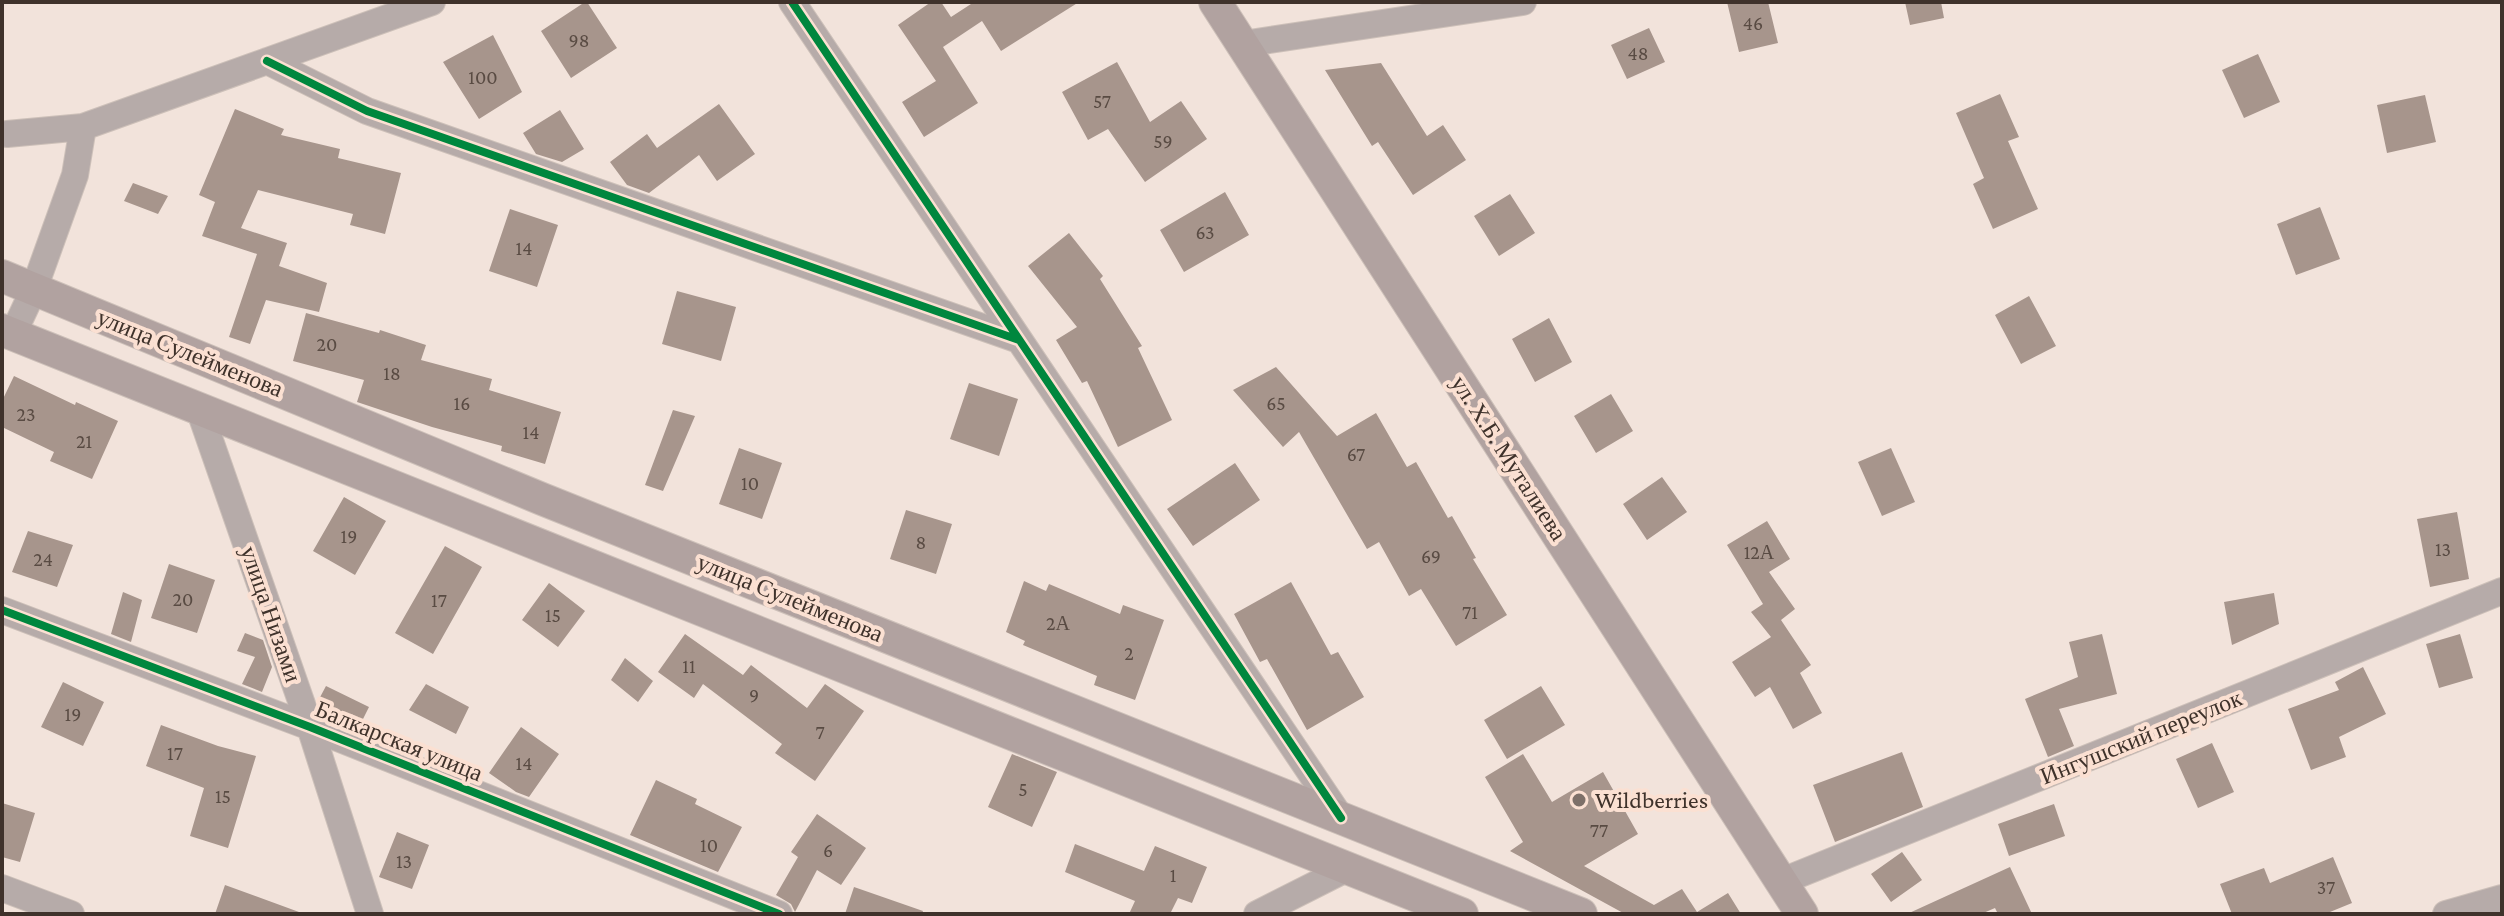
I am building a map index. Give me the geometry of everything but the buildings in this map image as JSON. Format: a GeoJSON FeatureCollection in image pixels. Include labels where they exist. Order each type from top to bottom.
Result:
{"type":"FeatureCollection","features":[{"type":"Feature","properties":{"kind":"main road","name":"ул. Х.Б. Муталиева"},"geometry":{"type":"LineString","coordinates":[[1215,2],[1802,914]]}},
{"type":"Feature","properties":{"kind":"main road","name":"улица Сулейменова"},"geometry":{"type":"LineString","coordinates":[[2,276],[557,505],[1581,914]]}},
{"type":"Feature","properties":{"kind":"main road","name":"улица Сулейменова"},"geometry":{"type":"LineString","coordinates":[[8,332],[1462,914]]}},
{"type":"Feature","properties":{"kind":"street"},"geometry":{"type":"LineString","coordinates":[[7,134],[83,127],[432,2]]}},
{"type":"Feature","properties":{"kind":"street"},"geometry":{"type":"LineString","coordinates":[[792,2],[1341,818]]}},
{"type":"Feature","properties":{"kind":"street"},"geometry":{"type":"LineString","coordinates":[[1243,44],[1523,2]]}},
{"type":"Feature","properties":{"kind":"street"},"geometry":{"type":"LineString","coordinates":[[267,61],[367,111],[1019,340]]}},
{"type":"Feature","properties":{"kind":"street"},"geometry":{"type":"LineString","coordinates":[[8,332],[34,289],[75,175],[83,127]]}},
{"type":"Feature","properties":{"kind":"street","name":"улица Низами"},"geometry":{"type":"LineString","coordinates":[[198,406],[310,727],[370,914]]}},
{"type":"Feature","properties":{"kind":"street","name":"Ингушский переулок"},"geometry":{"type":"LineString","coordinates":[[1780,882],[2502,591]]}},
{"type":"Feature","properties":{"kind":"street","name":"Балкарская улица"},"geometry":{"type":"LineString","coordinates":[[2,610],[310,727],[779,914]]}},
{"type":"Feature","properties":{"kind":"street"},"geometry":{"type":"LineString","coordinates":[[1257,914],[1348,868]]}},
{"type":"Feature","properties":{"kind":"street"},"geometry":{"type":"LineString","coordinates":[[2,888],[71,914]]}},
{"type":"Feature","properties":{"kind":"street"},"geometry":{"type":"LineString","coordinates":[[2446,914],[2502,898]]}},
{"type":"Feature","properties":{"kind":"cycle path"},"geometry":{"type":"LineString","coordinates":[[792,2],[1341,818]]}},
{"type":"Feature","properties":{"kind":"cycle path"},"geometry":{"type":"LineString","coordinates":[[267,61],[367,111],[1019,340]]}},
{"type":"Feature","properties":{"kind":"cycle path"},"geometry":{"type":"LineString","coordinates":[[2,610],[310,727],[779,914]]}},
{"type":"Feature","properties":{"kind":"place","name":"Wildberries"},"geometry":{"type":"Point","coordinates":[1579,800]}}]}
